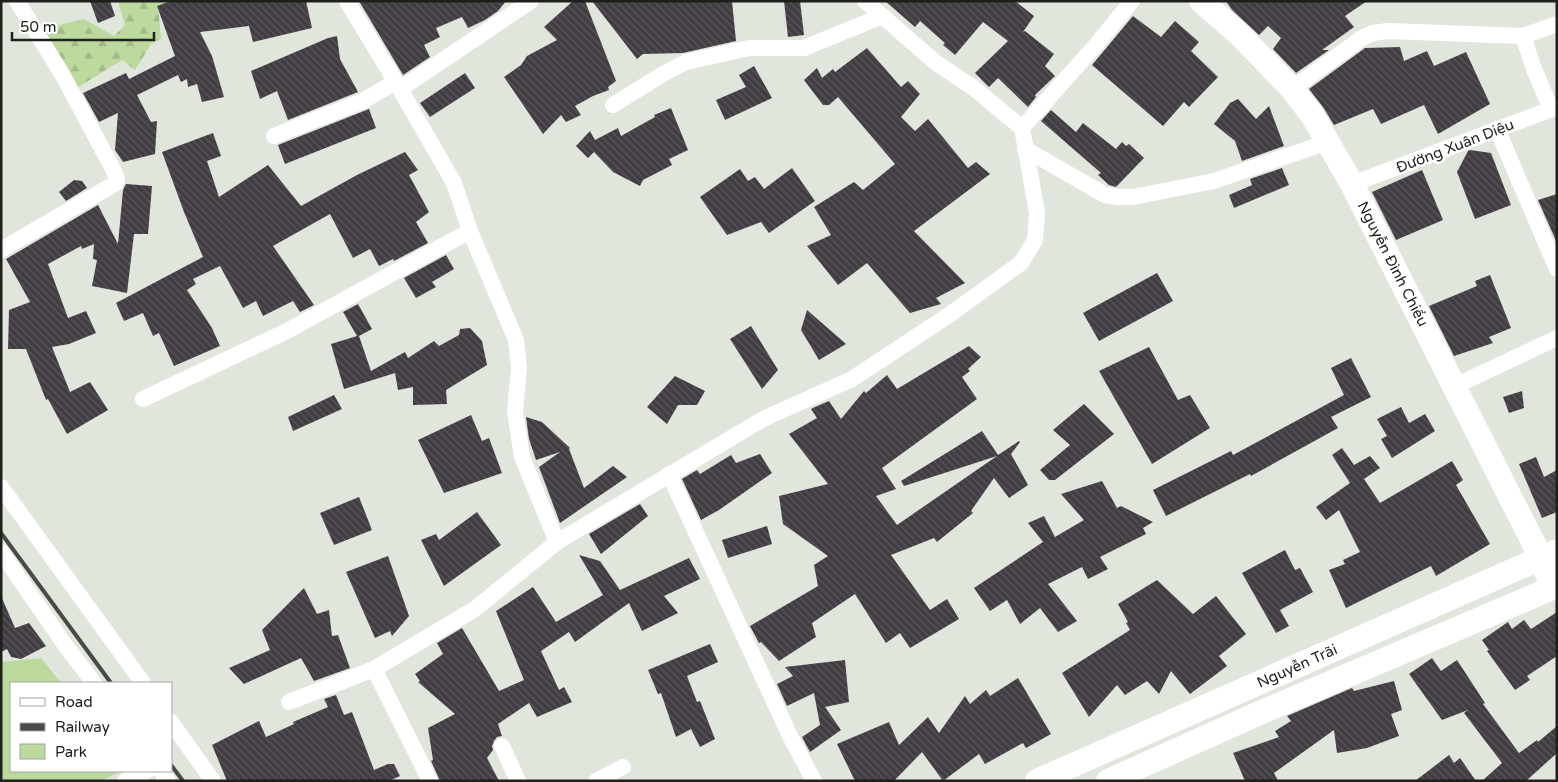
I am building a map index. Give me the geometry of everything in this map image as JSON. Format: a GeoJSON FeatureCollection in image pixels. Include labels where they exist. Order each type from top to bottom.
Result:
{"type":"FeatureCollection","features":[{"type":"Feature","properties":{"kind":"main road","name":"Nguyễn Đình Chiểu"},"geometry":{"type":"LineString","coordinates":[[1201,1],[1240,35],[1292,89],[1312,115],[1352,184],[1455,386],[1549,554]]}},
{"type":"Feature","properties":{"kind":"main road"},"geometry":{"type":"LineString","coordinates":[[1549,554],[1556,589]]}},
{"type":"Feature","properties":{"kind":"main road","name":"Nguyễn Trãi"},"geometry":{"type":"LineString","coordinates":[[1037,781],[1549,554]]}},
{"type":"Feature","properties":{"kind":"main road","name":"Nguyễn Trãi"},"geometry":{"type":"LineString","coordinates":[[1108,781],[1255,716],[1556,589]]}},
{"type":"Feature","properties":{"kind":"street"},"geometry":{"type":"LineString","coordinates":[[1,250],[116,183],[117,179],[62,74],[17,1]]}},
{"type":"Feature","properties":{"kind":"street"},"geometry":{"type":"LineString","coordinates":[[347,1],[454,183],[470,232],[516,340],[519,368],[515,411],[522,457],[557,542]]}},
{"type":"Feature","properties":{"kind":"street"},"geometry":{"type":"LineString","coordinates":[[274,136],[363,102],[398,85],[531,1]]}},
{"type":"Feature","properties":{"kind":"street"},"geometry":{"type":"LineString","coordinates":[[289,702],[374,669],[475,609],[557,542],[763,419],[852,379],[949,315],[1020,263],[1035,240],[1037,213],[1022,128],[975,89],[935,62],[865,1]]}},
{"type":"Feature","properties":{"kind":"street"},"geometry":{"type":"LineString","coordinates":[[1022,128],[1096,45],[1132,1]]}},
{"type":"Feature","properties":{"kind":"street"},"geometry":{"type":"LineString","coordinates":[[613,105],[686,62],[749,48],[804,48],[882,16]]}},
{"type":"Feature","properties":{"kind":"street"},"geometry":{"type":"LineString","coordinates":[[1292,89],[1362,38],[1373,33],[1388,30],[1523,36],[1557,24]]}},
{"type":"Feature","properties":{"kind":"street"},"geometry":{"type":"LineString","coordinates":[[1523,36],[1534,68],[1554,108]]}},
{"type":"Feature","properties":{"kind":"street","name":"Đường Xuân Diệu"},"geometry":{"type":"LineString","coordinates":[[1352,184],[1554,108]]}},
{"type":"Feature","properties":{"kind":"street"},"geometry":{"type":"LineString","coordinates":[[1497,130],[1557,268]]}},
{"type":"Feature","properties":{"kind":"street"},"geometry":{"type":"LineString","coordinates":[[1025,149],[1105,195],[1133,197],[1214,180],[1328,142]]}},
{"type":"Feature","properties":{"kind":"street"},"geometry":{"type":"LineString","coordinates":[[144,399],[287,331],[470,232]]}},
{"type":"Feature","properties":{"kind":"street"},"geometry":{"type":"LineString","coordinates":[[1455,386],[1557,338]]}},
{"type":"Feature","properties":{"kind":"street"},"geometry":{"type":"LineString","coordinates":[[669,474],[790,736],[814,781]]}},
{"type":"Feature","properties":{"kind":"street"},"geometry":{"type":"LineString","coordinates":[[1,487],[142,682]]}},
{"type":"Feature","properties":{"kind":"street"},"geometry":{"type":"LineString","coordinates":[[1,552],[93,682]]}},
{"type":"Feature","properties":{"kind":"street"},"geometry":{"type":"LineString","coordinates":[[374,669],[430,781]]}},
{"type":"Feature","properties":{"kind":"street"},"geometry":{"type":"LineString","coordinates":[[172,723],[213,781]]}},
{"type":"Feature","properties":{"kind":"street"},"geometry":{"type":"LineString","coordinates":[[502,746],[518,781]]}},
{"type":"Feature","properties":{"kind":"street"},"geometry":{"type":"LineString","coordinates":[[596,781],[623,767]]}},
{"type":"Feature","properties":{"kind":"street"},"geometry":{"type":"LineString","coordinates":[[125,781],[145,772]]}},
{"type":"Feature","properties":{"kind":"green space"},"geometry":{"type":"Polygon","coordinates":[[[118,1],[190,1],[158,6],[161,39],[151,44],[135,70],[122,60],[72,91],[35,35],[63,24],[84,19],[114,36],[125,25],[118,1]]]}},
{"type":"Feature","properties":{"kind":"green space"},"geometry":{"type":"Polygon","coordinates":[[[41,658],[60,682],[10,682],[10,772],[120,772],[101,781],[1,781],[1,662],[41,658]]]}},
{"type":"Feature","properties":{"kind":"building"},"geometry":{"type":"Polygon","coordinates":[[[90,1],[110,1],[115,16],[98,23],[90,1]]]}},
{"type":"Feature","properties":{"kind":"building"},"geometry":{"type":"Polygon","coordinates":[[[171,1],[306,1],[312,28],[253,42],[249,26],[200,32],[212,56],[224,97],[202,102],[197,84],[188,87],[187,79],[181,82],[178,75],[137,95],[151,122],[157,121],[155,154],[123,162],[115,150],[118,113],[99,122],[83,93],[126,73],[129,79],[175,56],[157,6],[171,1]]]}},
{"type":"Feature","properties":{"kind":"building"},"geometry":{"type":"Polygon","coordinates":[[[359,1],[506,1],[498,11],[468,28],[462,17],[436,28],[440,37],[424,45],[430,57],[403,75],[359,1]]]}},
{"type":"Feature","properties":{"kind":"building"},"geometry":{"type":"Polygon","coordinates":[[[573,1],[585,1],[616,81],[608,87],[609,90],[575,106],[581,115],[566,122],[561,115],[543,134],[504,77],[521,65],[527,56],[557,40],[544,27],[573,1]]]}},
{"type":"Feature","properties":{"kind":"building"},"geometry":{"type":"Polygon","coordinates":[[[592,1],[732,1],[736,41],[683,53],[643,54],[637,59],[592,1]]]}},
{"type":"Feature","properties":{"kind":"building"},"geometry":{"type":"Polygon","coordinates":[[[784,1],[800,1],[804,35],[788,37],[784,1]]]}},
{"type":"Feature","properties":{"kind":"building"},"geometry":{"type":"Polygon","coordinates":[[[885,1],[1015,1],[1034,16],[1023,32],[1025,31],[1054,54],[1045,66],[1055,76],[1035,95],[1036,97],[1028,107],[998,78],[989,87],[975,73],[1008,41],[983,22],[955,55],[943,45],[945,43],[920,21],[915,27],[885,1]]]}},
{"type":"Feature","properties":{"kind":"building"},"geometry":{"type":"Polygon","coordinates":[[[1226,1],[1367,1],[1345,16],[1354,27],[1322,50],[1329,50],[1296,73],[1273,49],[1281,38],[1268,26],[1259,35],[1232,10],[1226,1]]]}},
{"type":"Feature","properties":{"kind":"building"},"geometry":{"type":"Polygon","coordinates":[[[1133,16],[1161,37],[1175,21],[1199,42],[1191,51],[1218,77],[1189,107],[1184,102],[1163,126],[1092,65],[1133,16]]]}},
{"type":"Feature","properties":{"kind":"building"},"geometry":{"type":"Polygon","coordinates":[[[337,36],[340,59],[358,92],[288,120],[277,91],[260,99],[251,71],[328,38],[337,36]]]}},
{"type":"Feature","properties":{"kind":"building"},"geometry":{"type":"Polygon","coordinates":[[[1400,47],[1404,61],[1427,51],[1434,66],[1466,52],[1490,104],[1438,134],[1424,105],[1381,124],[1373,109],[1334,125],[1309,89],[1365,48],[1400,47]]]}},
{"type":"Feature","properties":{"kind":"building"},"geometry":{"type":"Polygon","coordinates":[[[867,48],[901,87],[908,81],[920,94],[901,117],[915,131],[928,119],[968,168],[976,162],[990,174],[914,231],[965,283],[936,298],[941,304],[910,313],[867,263],[838,285],[807,246],[831,235],[814,207],[854,182],[863,190],[895,164],[838,97],[829,105],[823,105],[804,80],[817,68],[822,78],[833,69],[835,72],[867,48]]]}},
{"type":"Feature","properties":{"kind":"building"},"geometry":{"type":"Polygon","coordinates":[[[754,66],[772,98],[725,120],[716,100],[746,87],[739,75],[754,66]]]}},
{"type":"Feature","properties":{"kind":"building"},"geometry":{"type":"Polygon","coordinates":[[[465,73],[475,88],[430,117],[420,103],[465,73]]]}},
{"type":"Feature","properties":{"kind":"building"},"geometry":{"type":"Polygon","coordinates":[[[1238,99],[1256,119],[1269,106],[1284,146],[1242,161],[1235,141],[1214,124],[1230,103],[1238,99]]]}},
{"type":"Feature","properties":{"kind":"building"},"geometry":{"type":"Polygon","coordinates":[[[671,108],[688,150],[669,159],[672,165],[643,180],[640,186],[613,172],[594,152],[588,158],[576,146],[590,131],[595,140],[618,128],[621,136],[655,117],[654,115],[671,108]]]}},
{"type":"Feature","properties":{"kind":"building"},"geometry":{"type":"Polygon","coordinates":[[[369,109],[376,128],[285,164],[278,145],[369,109]]]}},
{"type":"Feature","properties":{"kind":"building"},"geometry":{"type":"Polygon","coordinates":[[[1051,110],[1076,132],[1083,123],[1116,149],[1122,142],[1126,146],[1129,144],[1144,158],[1116,187],[1109,185],[1098,175],[1101,173],[1041,121],[1051,110]]]}},
{"type":"Feature","properties":{"kind":"building"},"geometry":{"type":"Polygon","coordinates":[[[213,133],[221,156],[207,161],[219,197],[268,165],[301,206],[357,175],[405,152],[418,170],[409,175],[429,212],[416,222],[428,243],[394,261],[393,259],[379,266],[370,249],[353,258],[330,214],[273,246],[314,305],[300,312],[293,301],[263,316],[256,301],[243,308],[220,266],[193,279],[196,284],[187,290],[212,328],[220,346],[174,366],[159,333],[153,336],[143,313],[124,321],[116,303],[203,257],[162,152],[213,133]]]}},
{"type":"Feature","properties":{"kind":"building"},"geometry":{"type":"Polygon","coordinates":[[[1470,150],[1491,153],[1511,205],[1475,219],[1457,172],[1470,150]]]}},
{"type":"Feature","properties":{"kind":"building"},"geometry":{"type":"Polygon","coordinates":[[[792,168],[815,201],[769,233],[761,222],[727,235],[700,197],[740,169],[748,181],[755,177],[764,189],[792,168]]]}},
{"type":"Feature","properties":{"kind":"building"},"geometry":{"type":"Polygon","coordinates":[[[1282,168],[1289,185],[1234,208],[1229,195],[1252,185],[1250,179],[1282,168]]]}},
{"type":"Feature","properties":{"kind":"building"},"geometry":{"type":"Polygon","coordinates":[[[1422,170],[1443,220],[1396,240],[1372,192],[1422,170]]]}},
{"type":"Feature","properties":{"kind":"building"},"geometry":{"type":"Polygon","coordinates":[[[74,180],[82,181],[87,188],[66,201],[59,192],[74,180]]]}},
{"type":"Feature","properties":{"kind":"building"},"geometry":{"type":"Polygon","coordinates":[[[126,184],[152,186],[148,234],[134,234],[127,293],[92,286],[97,260],[93,259],[94,244],[82,249],[81,246],[48,264],[68,318],[86,311],[96,333],[69,344],[52,347],[70,392],[90,382],[108,410],[67,434],[48,399],[46,400],[26,349],[8,349],[9,310],[30,302],[6,259],[98,205],[118,244],[123,190],[126,184]]]}},
{"type":"Feature","properties":{"kind":"building"},"geometry":{"type":"Polygon","coordinates":[[[1557,194],[1557,243],[1538,200],[1557,194]]]}},
{"type":"Feature","properties":{"kind":"building"},"geometry":{"type":"Polygon","coordinates":[[[446,255],[454,269],[432,282],[436,287],[416,298],[404,278],[446,255]]]}},
{"type":"Feature","properties":{"kind":"building"},"geometry":{"type":"Polygon","coordinates":[[[1157,273],[1173,301],[1099,341],[1083,313],[1157,273]]]}},
{"type":"Feature","properties":{"kind":"building"},"geometry":{"type":"Polygon","coordinates":[[[1490,275],[1511,328],[1489,337],[1493,343],[1454,356],[1429,306],[1477,286],[1475,281],[1490,275]]]}},
{"type":"Feature","properties":{"kind":"building"},"geometry":{"type":"Polygon","coordinates":[[[358,304],[372,329],[359,336],[371,371],[405,352],[408,358],[434,341],[439,346],[459,335],[460,329],[470,328],[482,341],[487,365],[446,390],[447,404],[413,405],[413,387],[398,390],[395,373],[344,389],[331,344],[357,336],[343,312],[358,304]]]}},
{"type":"Feature","properties":{"kind":"building"},"geometry":{"type":"Polygon","coordinates":[[[807,310],[846,344],[819,360],[801,330],[807,310]]]}},
{"type":"Feature","properties":{"kind":"building"},"geometry":{"type":"Polygon","coordinates":[[[751,326],[778,370],[762,389],[730,339],[751,326]]]}},
{"type":"Feature","properties":{"kind":"building"},"geometry":{"type":"Polygon","coordinates":[[[969,346],[981,357],[968,369],[970,371],[962,377],[977,399],[882,468],[896,489],[876,496],[897,525],[997,456],[904,486],[901,481],[982,431],[998,455],[1020,442],[1011,454],[1028,485],[1009,498],[994,478],[971,511],[973,513],[937,542],[934,538],[891,555],[930,610],[947,599],[959,619],[910,648],[900,633],[886,643],[855,594],[812,623],[816,637],[779,661],[761,642],[759,643],[750,626],[818,586],[814,565],[828,556],[783,524],[779,496],[828,484],[789,434],[817,418],[811,409],[815,407],[829,401],[841,419],[864,391],[866,393],[887,375],[897,389],[969,346]]]}},
{"type":"Feature","properties":{"kind":"building"},"geometry":{"type":"Polygon","coordinates":[[[1149,347],[1178,400],[1190,395],[1210,428],[1152,464],[1099,371],[1149,347]]]}},
{"type":"Feature","properties":{"kind":"building"},"geometry":{"type":"Polygon","coordinates":[[[1351,358],[1371,397],[1331,417],[1338,428],[1251,476],[1250,474],[1166,516],[1153,490],[1231,451],[1233,455],[1344,395],[1331,368],[1351,358]]]}},
{"type":"Feature","properties":{"kind":"building"},"geometry":{"type":"Polygon","coordinates":[[[675,376],[705,391],[697,405],[678,405],[667,424],[647,407],[675,376]]]}},
{"type":"Feature","properties":{"kind":"building"},"geometry":{"type":"Polygon","coordinates":[[[1522,391],[1524,408],[1509,413],[1503,397],[1522,391]]]}},
{"type":"Feature","properties":{"kind":"building"},"geometry":{"type":"Polygon","coordinates":[[[334,395],[342,409],[293,431],[288,417],[334,395]]]}},
{"type":"Feature","properties":{"kind":"building"},"geometry":{"type":"Polygon","coordinates":[[[1084,404],[1114,434],[1055,480],[1049,480],[1040,470],[1070,445],[1053,430],[1084,404]]]}},
{"type":"Feature","properties":{"kind":"building"},"geometry":{"type":"Polygon","coordinates":[[[1401,407],[1409,423],[1425,414],[1435,431],[1392,458],[1381,439],[1387,436],[1377,419],[1401,407]]]}},
{"type":"Feature","properties":{"kind":"building"},"geometry":{"type":"Polygon","coordinates":[[[471,415],[482,441],[489,438],[502,473],[444,493],[418,440],[471,415]]]}},
{"type":"Feature","properties":{"kind":"building"},"geometry":{"type":"Polygon","coordinates":[[[526,417],[542,422],[570,448],[584,488],[613,466],[627,477],[560,523],[539,467],[560,452],[536,460],[529,439],[526,417]]]}},
{"type":"Feature","properties":{"kind":"building"},"geometry":{"type":"Polygon","coordinates":[[[1342,448],[1354,465],[1370,456],[1380,468],[1364,479],[1380,503],[1452,461],[1463,480],[1456,485],[1490,544],[1436,576],[1431,566],[1346,608],[1329,570],[1345,564],[1343,560],[1360,552],[1339,510],[1326,520],[1316,507],[1350,483],[1332,455],[1342,448]]]}},
{"type":"Feature","properties":{"kind":"building"},"geometry":{"type":"Polygon","coordinates":[[[760,454],[772,473],[719,510],[701,520],[682,479],[697,470],[700,474],[731,455],[736,463],[760,454]]]}},
{"type":"Feature","properties":{"kind":"building"},"geometry":{"type":"Polygon","coordinates":[[[1536,457],[1544,477],[1557,470],[1557,512],[1542,518],[1519,464],[1536,457]]]}},
{"type":"Feature","properties":{"kind":"building"},"geometry":{"type":"Polygon","coordinates":[[[1102,481],[1117,508],[1121,506],[1153,522],[1143,528],[1146,534],[1100,557],[1108,569],[1088,579],[1082,567],[1048,584],[1077,621],[1058,632],[1040,608],[1020,624],[1007,600],[990,611],[974,588],[1043,542],[1028,523],[1044,516],[1055,537],[1084,520],[1061,494],[1102,481]]]}},
{"type":"Feature","properties":{"kind":"building"},"geometry":{"type":"Polygon","coordinates":[[[359,497],[372,530],[334,545],[320,513],[359,497]]]}},
{"type":"Feature","properties":{"kind":"building"},"geometry":{"type":"Polygon","coordinates":[[[640,504],[648,516],[601,554],[589,534],[640,504]]]}},
{"type":"Feature","properties":{"kind":"building"},"geometry":{"type":"Polygon","coordinates":[[[477,512],[501,545],[444,586],[421,540],[436,534],[439,540],[477,512]]]}},
{"type":"Feature","properties":{"kind":"building"},"geometry":{"type":"Polygon","coordinates":[[[767,526],[772,544],[728,558],[722,540],[767,526]]]}},
{"type":"Feature","properties":{"kind":"building"},"geometry":{"type":"Polygon","coordinates":[[[1285,550],[1295,570],[1300,568],[1313,592],[1280,610],[1289,626],[1276,633],[1242,573],[1285,550]]]}},
{"type":"Feature","properties":{"kind":"building"},"geometry":{"type":"Polygon","coordinates":[[[579,555],[600,561],[620,590],[689,558],[700,579],[664,596],[678,613],[642,631],[629,603],[575,642],[569,632],[541,651],[559,690],[564,687],[572,702],[537,717],[529,703],[498,724],[502,736],[497,737],[494,741],[493,750],[487,758],[499,781],[440,781],[431,761],[433,760],[428,728],[455,714],[418,682],[420,681],[415,674],[443,654],[437,643],[462,628],[499,691],[524,680],[496,611],[533,587],[556,622],[603,595],[579,555]]]}},
{"type":"Feature","properties":{"kind":"building"},"geometry":{"type":"Polygon","coordinates":[[[388,556],[409,616],[392,636],[390,631],[375,638],[346,572],[388,556]]]}},
{"type":"Feature","properties":{"kind":"building"},"geometry":{"type":"Polygon","coordinates":[[[1157,580],[1193,614],[1216,596],[1246,634],[1219,656],[1227,666],[1190,694],[1171,671],[1159,694],[1147,681],[1125,695],[1117,685],[1089,717],[1062,673],[1130,630],[1126,623],[1128,622],[1118,604],[1157,580]]]}},
{"type":"Feature","properties":{"kind":"building"},"geometry":{"type":"Polygon","coordinates":[[[304,588],[317,614],[329,610],[332,636],[338,635],[350,668],[314,681],[301,658],[244,684],[229,668],[270,650],[262,630],[304,588]]]}},
{"type":"Feature","properties":{"kind":"building"},"geometry":{"type":"Polygon","coordinates":[[[1,596],[15,628],[29,623],[46,646],[21,659],[11,657],[7,649],[1,652],[1,596]]]}},
{"type":"Feature","properties":{"kind":"building"},"geometry":{"type":"Polygon","coordinates":[[[1557,612],[1557,656],[1527,676],[1530,680],[1515,690],[1487,651],[1489,650],[1482,640],[1508,622],[1512,629],[1524,620],[1531,629],[1557,612]]]}},
{"type":"Feature","properties":{"kind":"building"},"geometry":{"type":"Polygon","coordinates":[[[710,644],[718,662],[687,676],[697,702],[700,701],[715,739],[700,747],[691,729],[676,737],[661,693],[658,694],[648,670],[710,644]]]}},
{"type":"Feature","properties":{"kind":"building"},"geometry":{"type":"Polygon","coordinates":[[[1432,658],[1441,671],[1457,660],[1485,703],[1483,704],[1519,753],[1537,740],[1538,742],[1557,726],[1557,753],[1526,781],[1482,781],[1502,763],[1464,713],[1468,710],[1442,720],[1409,674],[1432,658]]]}},
{"type":"Feature","properties":{"kind":"building"},"geometry":{"type":"Polygon","coordinates":[[[845,660],[849,702],[825,707],[841,730],[810,752],[802,737],[820,725],[814,693],[787,706],[777,684],[793,676],[785,667],[845,660]]]}},
{"type":"Feature","properties":{"kind":"building"},"geometry":{"type":"Polygon","coordinates":[[[1018,678],[1051,734],[1026,748],[1023,743],[985,764],[979,754],[943,781],[922,752],[894,781],[855,781],[837,744],[889,722],[899,745],[928,717],[939,733],[965,696],[970,704],[986,690],[990,696],[1018,678]]]}},
{"type":"Feature","properties":{"kind":"building"},"geometry":{"type":"Polygon","coordinates":[[[1394,681],[1402,710],[1391,714],[1399,736],[1367,748],[1337,753],[1334,730],[1274,773],[1278,781],[1245,781],[1233,753],[1279,737],[1275,731],[1291,721],[1287,716],[1352,688],[1354,691],[1394,681]]]}},
{"type":"Feature","properties":{"kind":"building"},"geometry":{"type":"Polygon","coordinates":[[[336,695],[344,715],[352,712],[374,770],[388,764],[394,764],[400,776],[389,781],[227,781],[212,745],[259,721],[266,737],[294,724],[293,722],[328,707],[324,699],[336,695]]]}},
{"type":"Feature","properties":{"kind":"building"},"geometry":{"type":"Polygon","coordinates":[[[1449,755],[1454,763],[1460,758],[1476,781],[1415,781],[1449,755]]]}},
{"type":"Feature","properties":{"kind":"railway"},"geometry":{"type":"LineString","coordinates":[[1,533],[110,682]]}},
{"type":"Feature","properties":{"kind":"railway"},"geometry":{"type":"LineString","coordinates":[[172,766],[183,781]]}}]}
